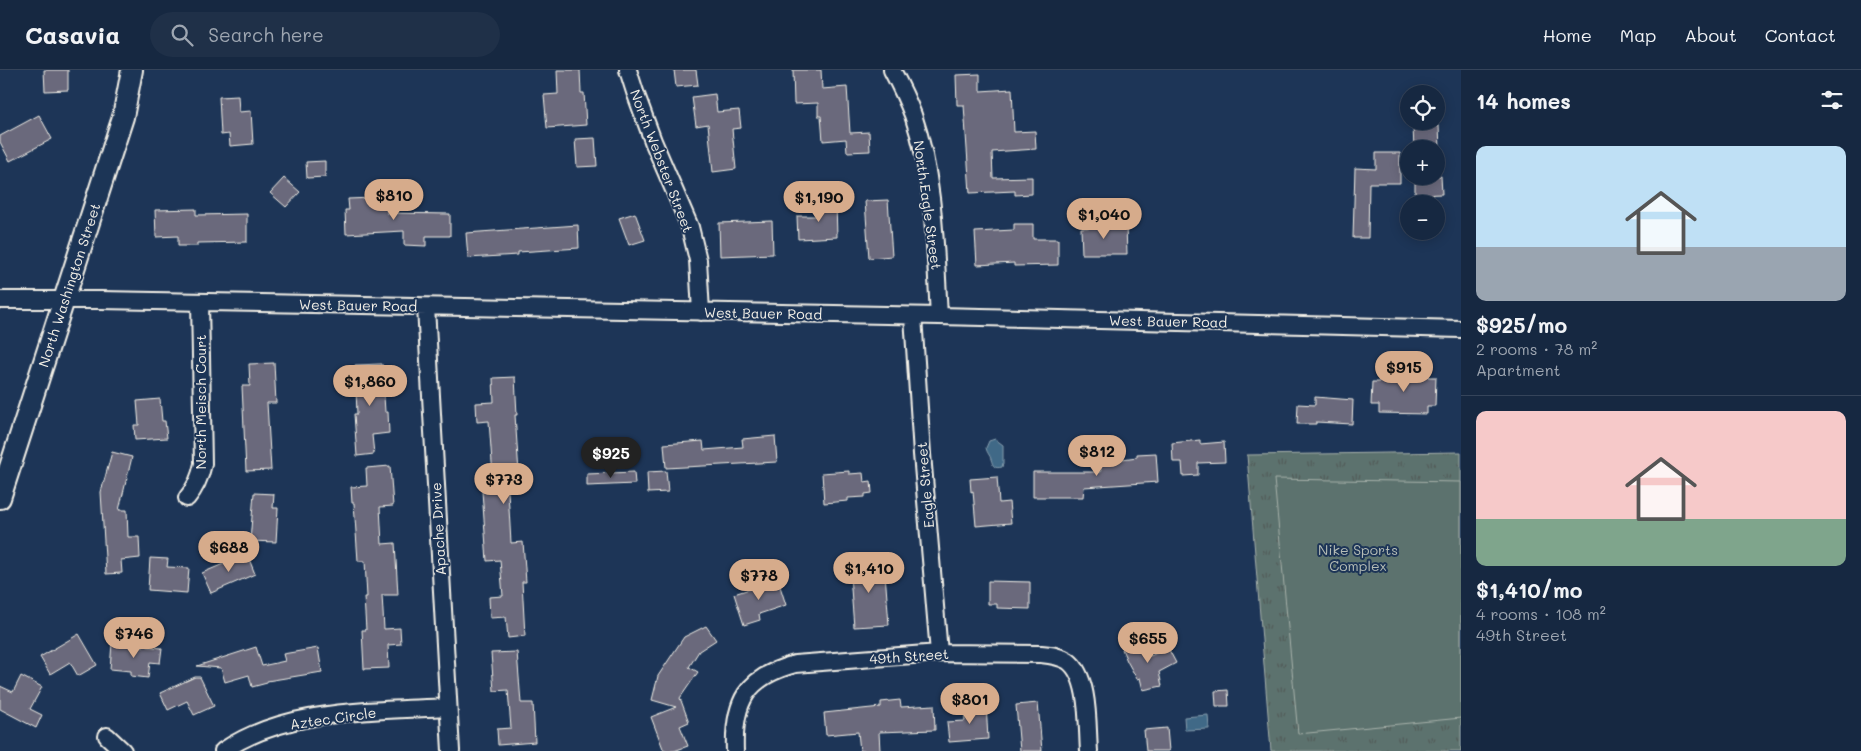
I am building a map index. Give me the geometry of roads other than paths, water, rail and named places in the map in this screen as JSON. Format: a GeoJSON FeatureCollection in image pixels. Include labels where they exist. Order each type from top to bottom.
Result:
{"type":"FeatureCollection","features":[{"type":"Feature","properties":{"kind":"main road","name":"North Washington Street"},"geometry":{"type":"LineString","coordinates":[[0,498],[123,117],[132,70]]}},
{"type":"Feature","properties":{"kind":"street","name":"North Webster Street"},"geometry":{"type":"LineString","coordinates":[[628,70],[634,92],[653,141],[690,227],[698,260],[700,312]]}},
{"type":"Feature","properties":{"kind":"street","name":"North Eagle Street"},"geometry":{"type":"LineString","coordinates":[[892,70],[913,114],[926,163],[933,220],[939,316]]}},
{"type":"Feature","properties":{"kind":"street","name":"West Bauer Road"},"geometry":{"type":"LineString","coordinates":[[0,300],[939,316],[1461,329]]}},
{"type":"Feature","properties":{"kind":"street","name":"North Meisch Court"},"geometry":{"type":"LineString","coordinates":[[187,498],[194,490],[200,478],[203,464],[200,302]]}},
{"type":"Feature","properties":{"kind":"street","name":"Apache Drive"},"geometry":{"type":"LineString","coordinates":[[426,306],[450,751]]}},
{"type":"Feature","properties":{"kind":"street","name":"Eagle Street"},"geometry":{"type":"LineString","coordinates":[[913,316],[922,454],[939,653]]}},
{"type":"Feature","properties":{"kind":"street","name":"49th Street"},"geometry":{"type":"LineString","coordinates":[[735,751],[735,719],[739,706],[750,690],[762,678],[774,670],[795,664],[939,653],[1041,654],[1056,656],[1066,660],[1073,665],[1083,685],[1089,751]]}},
{"type":"Feature","properties":{"kind":"street","name":"Aztec Circle"},"geometry":{"type":"LineString","coordinates":[[223,751],[252,735],[302,719],[337,714],[448,707]]}},
{"type":"Feature","properties":{"kind":"street"},"geometry":{"type":"LineString","coordinates":[[107,736],[123,751]]}},
{"type":"Feature","properties":{"kind":"water"},"geometry":{"type":"Polygon","coordinates":[[[995,439],[1003,445],[1002,467],[997,468],[992,463],[986,448],[989,441],[995,439]]]}},
{"type":"Feature","properties":{"kind":"water"},"geometry":{"type":"Polygon","coordinates":[[[1208,715],[1209,729],[1185,730],[1184,717],[1208,715]]]}},
{"type":"Feature","properties":{"kind":"park label","name":"Nike Sports Complex"},"geometry":{"type":"Point","coordinates":[1358,558]}}]}
